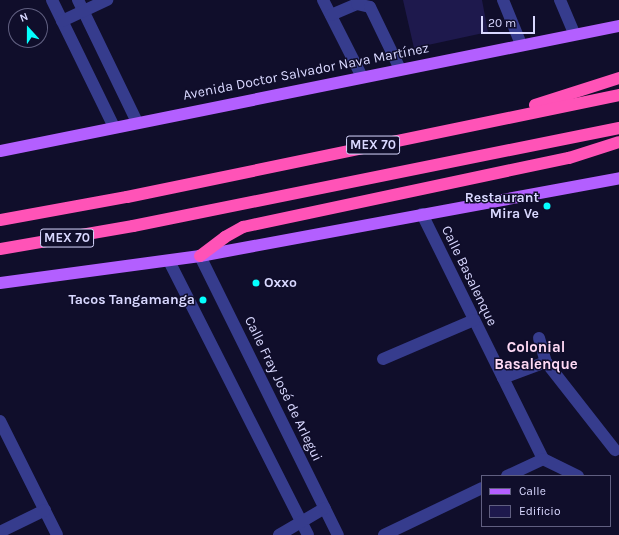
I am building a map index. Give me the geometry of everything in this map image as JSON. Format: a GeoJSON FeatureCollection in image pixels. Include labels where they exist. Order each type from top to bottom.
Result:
{"type":"FeatureCollection","features":[{"type":"Feature","properties":{"kind":"highway"},"geometry":{"type":"LineString","coordinates":[[491,120],[619,78]]}},
{"type":"Feature","properties":{"kind":"highway","name":"MEX 70"},"geometry":{"type":"LineString","coordinates":[[0,220],[127,197],[491,120],[619,95]]}},
{"type":"Feature","properties":{"kind":"highway","name":"MEX 70"},"geometry":{"type":"LineString","coordinates":[[0,249],[133,226],[619,128]]}},
{"type":"Feature","properties":{"kind":"highway"},"geometry":{"type":"LineString","coordinates":[[200,256],[225,237],[243,227],[562,160],[619,142]]}},
{"type":"Feature","properties":{"kind":"main road","name":"Avenida Doctor Salvador Nava Martínez"},"geometry":{"type":"LineString","coordinates":[[0,150],[574,33],[619,26]]}},
{"type":"Feature","properties":{"kind":"main road"},"geometry":{"type":"LineString","coordinates":[[0,284],[200,256],[619,178]]}},
{"type":"Feature","properties":{"kind":"street"},"geometry":{"type":"LineString","coordinates":[[52,0],[114,127]]}},
{"type":"Feature","properties":{"kind":"street"},"geometry":{"type":"LineString","coordinates":[[78,0],[137,122]]}},
{"type":"Feature","properties":{"kind":"street"},"geometry":{"type":"LineString","coordinates":[[62,21],[106,0]]}},
{"type":"Feature","properties":{"kind":"street"},"geometry":{"type":"LineString","coordinates":[[323,0],[362,77]]}},
{"type":"Feature","properties":{"kind":"street"},"geometry":{"type":"LineString","coordinates":[[503,0],[521,44]]}},
{"type":"Feature","properties":{"kind":"street"},"geometry":{"type":"LineString","coordinates":[[560,0],[574,33]]}},
{"type":"Feature","properties":{"kind":"street"},"geometry":{"type":"LineString","coordinates":[[331,15],[357,4],[370,7],[400,69]]}},
{"type":"Feature","properties":{"kind":"street","name":"Calle Basalenque"},"geometry":{"type":"LineString","coordinates":[[422,214],[543,459]]}},
{"type":"Feature","properties":{"kind":"street","name":"Calle Fray José de Arlegui"},"geometry":{"type":"LineString","coordinates":[[200,256],[338,535]]}},
{"type":"Feature","properties":{"kind":"street"},"geometry":{"type":"LineString","coordinates":[[169,260],[308,535]]}},
{"type":"Feature","properties":{"kind":"street"},"geometry":{"type":"LineString","coordinates":[[384,359],[474,320]]}},
{"type":"Feature","properties":{"kind":"street"},"geometry":{"type":"LineString","coordinates":[[540,338],[546,362],[615,450]]}},
{"type":"Feature","properties":{"kind":"street"},"geometry":{"type":"LineString","coordinates":[[503,378],[546,362]]}},
{"type":"Feature","properties":{"kind":"street"},"geometry":{"type":"LineString","coordinates":[[1,424],[57,535]]}},
{"type":"Feature","properties":{"kind":"street"},"geometry":{"type":"LineString","coordinates":[[509,475],[543,459],[576,475]]}},
{"type":"Feature","properties":{"kind":"street"},"geometry":{"type":"LineString","coordinates":[[384,535],[481,488]]}},
{"type":"Feature","properties":{"kind":"street"},"geometry":{"type":"LineString","coordinates":[[279,535],[325,508]]}},
{"type":"Feature","properties":{"kind":"street"},"geometry":{"type":"LineString","coordinates":[[0,532],[45,510]]}},
{"type":"Feature","properties":{"kind":"building"},"geometry":{"type":"Polygon","coordinates":[[[403,0],[482,0],[488,32],[414,48],[403,0]]]}},
{"type":"Feature","properties":{"kind":"place","name":"Restaurant Mira Ve"},"geometry":{"type":"Point","coordinates":[547,206]}},
{"type":"Feature","properties":{"kind":"place","name":"Oxxo"},"geometry":{"type":"Point","coordinates":[256,283]}},
{"type":"Feature","properties":{"kind":"place","name":"Tacos Tangamanga"},"geometry":{"type":"Point","coordinates":[203,300]}},
{"type":"Feature","properties":{"kind":"district","name":"Colonial Basalenque"},"geometry":{"type":"Point","coordinates":[536,356]}}]}
